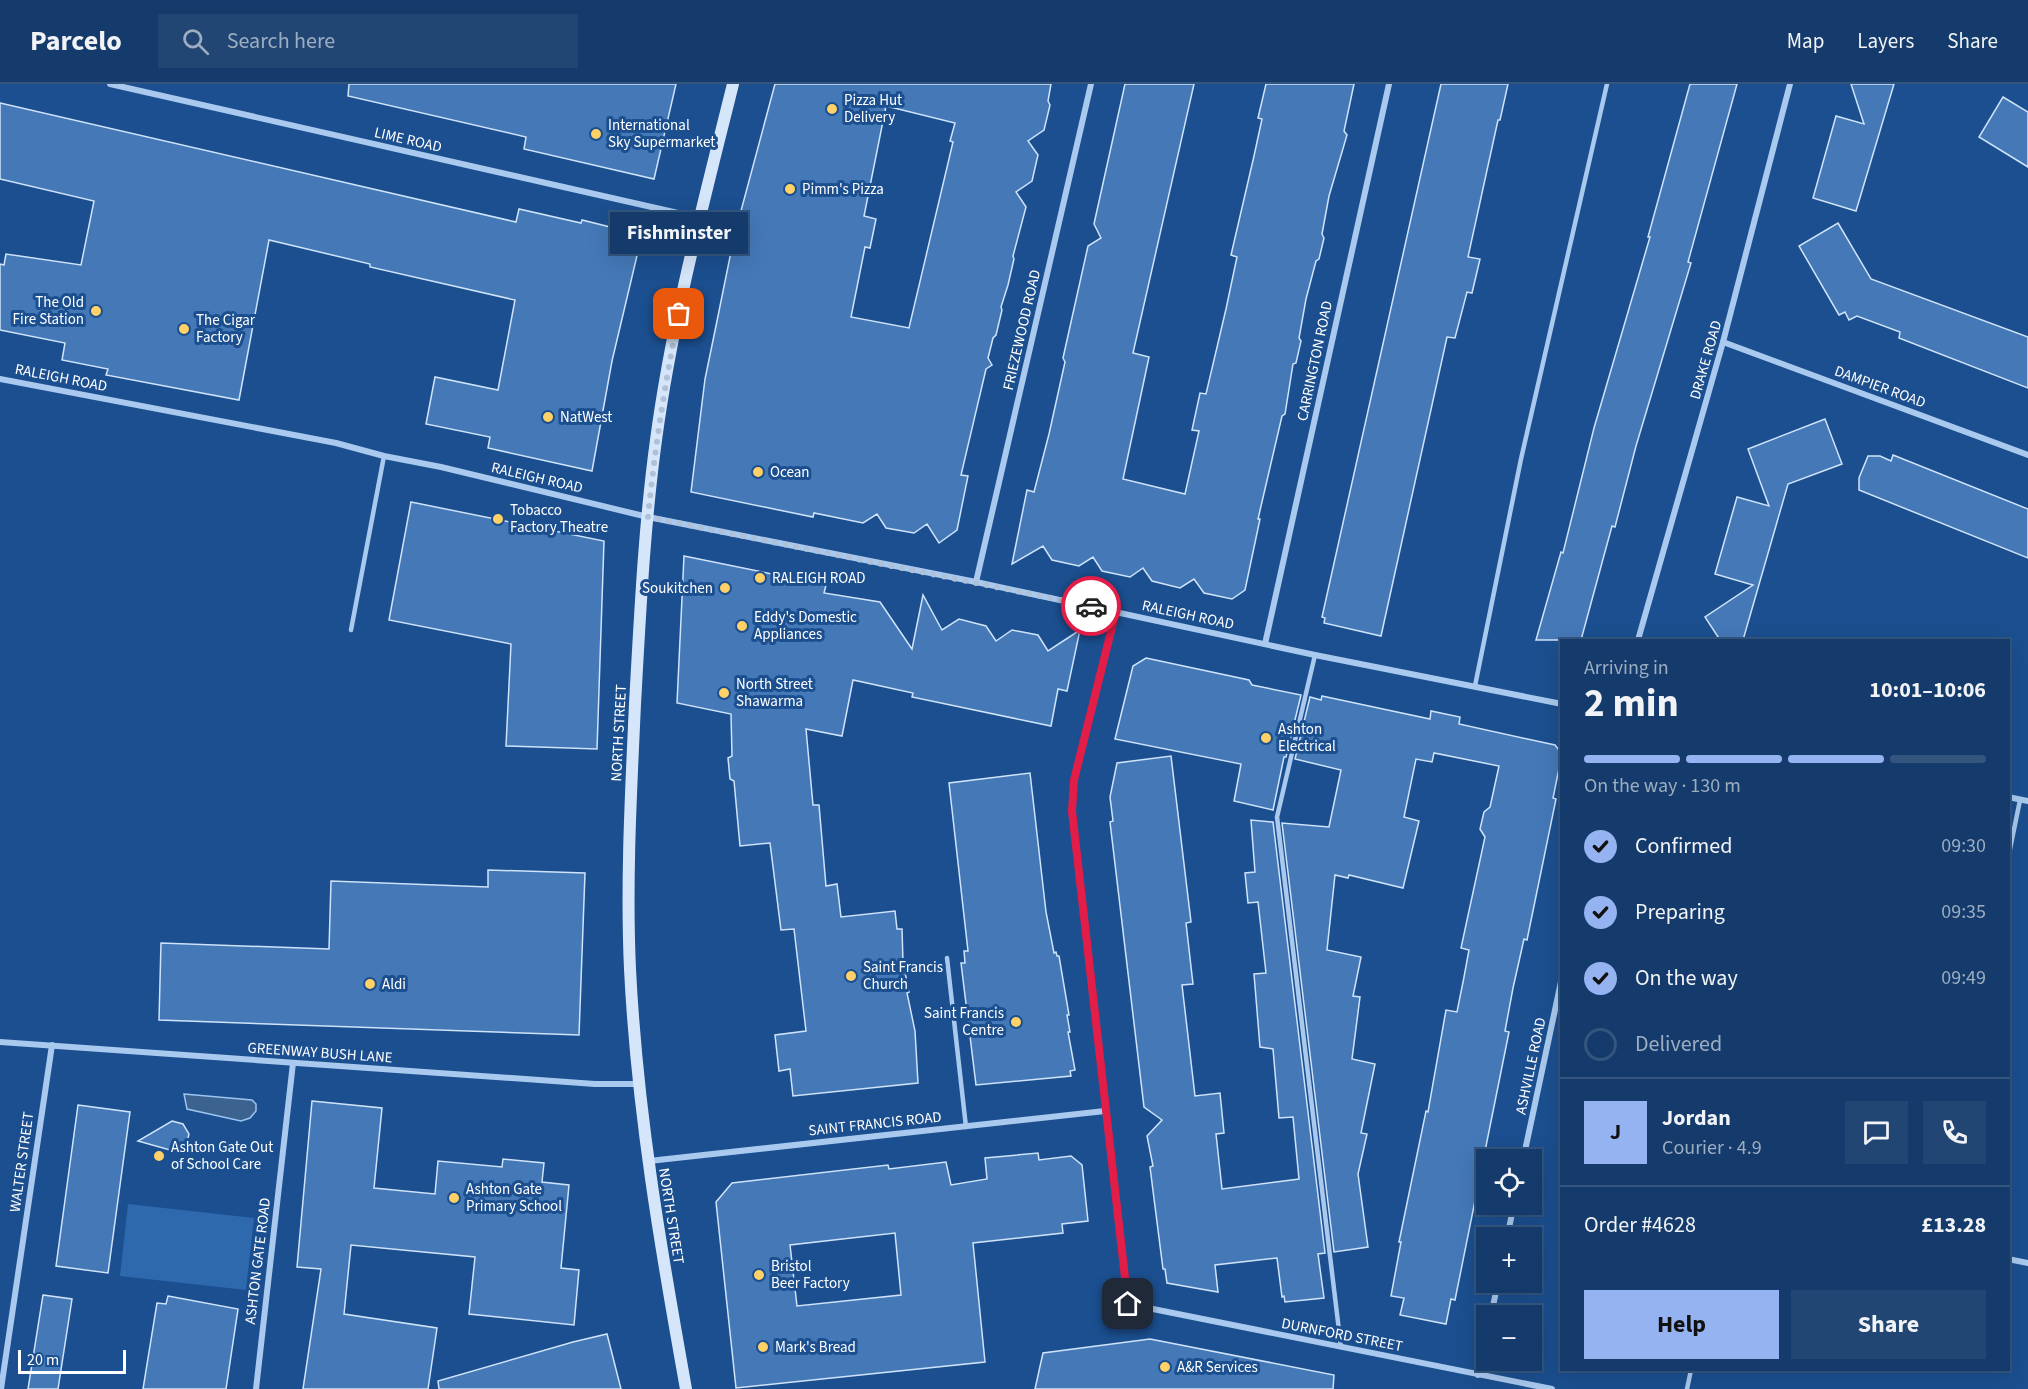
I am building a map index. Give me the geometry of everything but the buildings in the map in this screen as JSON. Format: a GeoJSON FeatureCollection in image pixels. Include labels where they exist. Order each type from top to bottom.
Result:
{"type":"FeatureCollection","features":[{"type":"Feature","properties":{"kind":"main road","name":"NORTH STREET"},"geometry":{"type":"LineString","coordinates":[[686,1389],[648,1161],[639,1084],[630,968],[629,832],[641,600],[656,440],[666,374],[700,218],[733,84]]}},
{"type":"Feature","properties":{"kind":"street","name":"LIME ROAD"},"geometry":{"type":"LineString","coordinates":[[110,84],[700,218]]}},
{"type":"Feature","properties":{"kind":"street","name":"FRIEZEWOOD ROAD"},"geometry":{"type":"LineString","coordinates":[[976,582],[1091,84]]}},
{"type":"Feature","properties":{"kind":"street","name":"CARRINGTON ROAD"},"geometry":{"type":"LineString","coordinates":[[1265,644],[1389,84]]}},
{"type":"Feature","properties":{"kind":"street","name":"DRAKE ROAD"},"geometry":{"type":"LineString","coordinates":[[1638,639],[1723,342],[1790,84]]}},
{"type":"Feature","properties":{"kind":"street","name":"DAMPIER ROAD"},"geometry":{"type":"LineString","coordinates":[[1723,342],[2028,455]]}},
{"type":"Feature","properties":{"kind":"street","name":"RALEIGH ROAD"},"geometry":{"type":"LineString","coordinates":[[0,379],[336,443],[648,517],[976,582],[1560,704]]}},
{"type":"Feature","properties":{"kind":"street"},"geometry":{"type":"LineString","coordinates":[[1105,1111],[1072,797],[1074,780],[1116,611]]}},
{"type":"Feature","properties":{"kind":"street"},"geometry":{"type":"LineString","coordinates":[[2010,798],[2028,801]]}},
{"type":"Feature","properties":{"kind":"street","name":"ASHVILLE ROAD"},"geometry":{"type":"LineString","coordinates":[[1525,1149],[1560,986]]}},
{"type":"Feature","properties":{"kind":"street","name":"GREENWAY BUSH LANE"},"geometry":{"type":"LineString","coordinates":[[0,1042],[595,1084],[639,1084]]}},
{"type":"Feature","properties":{"kind":"street","name":"WALTER STREET"},"geometry":{"type":"LineString","coordinates":[[1,1389],[51,1045]]}},
{"type":"Feature","properties":{"kind":"street","name":"ASHTON GATE ROAD"},"geometry":{"type":"LineString","coordinates":[[256,1389],[293,1063]]}},
{"type":"Feature","properties":{"kind":"street","name":"SAINT FRANCIS ROAD"},"geometry":{"type":"LineString","coordinates":[[648,1161],[1105,1111]]}},
{"type":"Feature","properties":{"kind":"street","name":"DURNFORD STREET"},"geometry":{"type":"LineString","coordinates":[[1105,1111],[1128,1304],[1552,1389]]}},
{"type":"Feature","properties":{"kind":"street"},"geometry":{"type":"LineString","coordinates":[[2010,1259],[2028,1263]]}},
{"type":"Feature","properties":{"kind":"street"},"geometry":{"type":"LineString","coordinates":[[1478,1375],[1479,1371]]}},
{"type":"Feature","properties":{"kind":"lane"},"geometry":{"type":"LineString","coordinates":[[1475,686],[1521,459],[1607,84]]}},
{"type":"Feature","properties":{"kind":"lane"},"geometry":{"type":"LineString","coordinates":[[351,630],[384,456]]}},
{"type":"Feature","properties":{"kind":"lane"},"geometry":{"type":"LineString","coordinates":[[1315,654],[1277,817],[1341,1347]]}},
{"type":"Feature","properties":{"kind":"lane"},"geometry":{"type":"LineString","coordinates":[[2010,849],[2020,800]]}},
{"type":"Feature","properties":{"kind":"lane"},"geometry":{"type":"LineString","coordinates":[[947,958],[966,1126]]}},
{"type":"Feature","properties":{"kind":"lane"},"geometry":{"type":"LineString","coordinates":[[1687,1389],[1691,1371]]}},
{"type":"Feature","properties":{"kind":"shaded area"},"geometry":{"type":"Polygon","coordinates":[[[184,1094],[252,1100],[256,1104],[256,1111],[250,1118],[241,1121],[187,1109],[184,1094]]]}},
{"type":"Feature","properties":{"kind":"shaded area"},"geometry":{"type":"Polygon","coordinates":[[[128,1204],[254,1218],[246,1290],[120,1276],[128,1204]]]}},
{"type":"Feature","properties":{"kind":"way so far"},"geometry":{"type":"LineString","coordinates":[[679,314],[666,374],[648,517],[1091,606]]}},
{"type":"Feature","properties":{"kind":"place","name":"Pizza Hut Delivery"},"geometry":{"type":"Point","coordinates":[832,109]}},
{"type":"Feature","properties":{"kind":"place","name":"International Sky Supermarket"},"geometry":{"type":"Point","coordinates":[596,134]}},
{"type":"Feature","properties":{"kind":"place","name":"Pimm's Pizza"},"geometry":{"type":"Point","coordinates":[790,189]}},
{"type":"Feature","properties":{"kind":"place","name":"The Old Fire Station"},"geometry":{"type":"Point","coordinates":[96,311]}},
{"type":"Feature","properties":{"kind":"place","name":"Fishminster"},"geometry":{"type":"Point","coordinates":[679,314]}},
{"type":"Feature","properties":{"kind":"place","name":"The Cigar Factory"},"geometry":{"type":"Point","coordinates":[184,329]}},
{"type":"Feature","properties":{"kind":"place","name":"NatWest"},"geometry":{"type":"Point","coordinates":[548,417]}},
{"type":"Feature","properties":{"kind":"place","name":"Ocean"},"geometry":{"type":"Point","coordinates":[758,472]}},
{"type":"Feature","properties":{"kind":"place","name":"Tobacco Factory Theatre"},"geometry":{"type":"Point","coordinates":[498,519]}},
{"type":"Feature","properties":{"kind":"place","name":"RALEIGH ROAD"},"geometry":{"type":"Point","coordinates":[760,578]}},
{"type":"Feature","properties":{"kind":"place","name":"Soukitchen"},"geometry":{"type":"Point","coordinates":[725,588]}},
{"type":"Feature","properties":{"kind":"place","name":"Eddy's Domestic Appliances"},"geometry":{"type":"Point","coordinates":[742,626]}},
{"type":"Feature","properties":{"kind":"place","name":"North Street Shawarma"},"geometry":{"type":"Point","coordinates":[724,693]}},
{"type":"Feature","properties":{"kind":"place","name":"Ashton Electrical"},"geometry":{"type":"Point","coordinates":[1266,738]}},
{"type":"Feature","properties":{"kind":"place","name":"Saint Francis Church"},"geometry":{"type":"Point","coordinates":[851,976]}},
{"type":"Feature","properties":{"kind":"place","name":"Aldi"},"geometry":{"type":"Point","coordinates":[370,984]}},
{"type":"Feature","properties":{"kind":"place","name":"Saint Francis Centre"},"geometry":{"type":"Point","coordinates":[1016,1022]}},
{"type":"Feature","properties":{"kind":"place","name":"Ashton Gate Out of School Care"},"geometry":{"type":"Point","coordinates":[159,1156]}},
{"type":"Feature","properties":{"kind":"place","name":"Ashton Gate Primary School"},"geometry":{"type":"Point","coordinates":[454,1198]}},
{"type":"Feature","properties":{"kind":"place","name":"Bristol Beer Factory"},"geometry":{"type":"Point","coordinates":[759,1275]}},
{"type":"Feature","properties":{"kind":"place","name":"Mark's Bread"},"geometry":{"type":"Point","coordinates":[763,1347]}},
{"type":"Feature","properties":{"kind":"place","name":"A&R Services"},"geometry":{"type":"Point","coordinates":[1165,1367]}},
{"type":"Feature","properties":{"kind":"route"},"geometry":{"type":"LineString","coordinates":[[1091,606],[1116,611],[1074,780],[1072,811],[1128,1304]]}}]}
